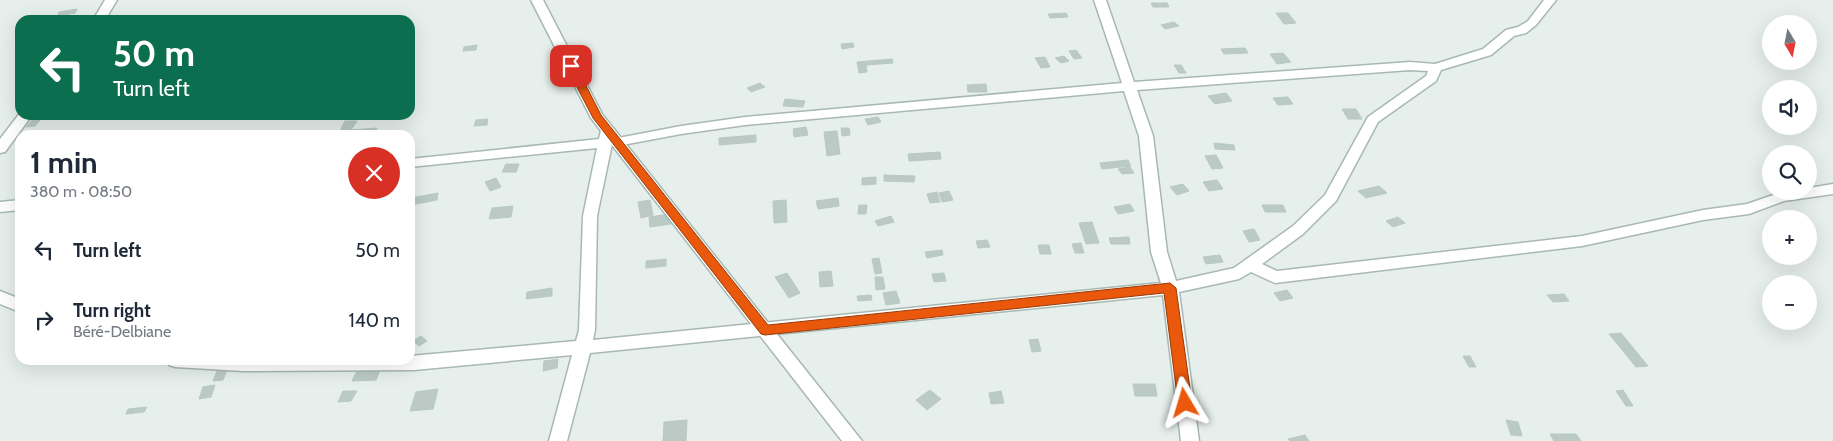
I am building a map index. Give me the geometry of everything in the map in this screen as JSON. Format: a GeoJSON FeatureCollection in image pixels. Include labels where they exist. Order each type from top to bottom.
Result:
{"type":"FeatureCollection","features":[{"type":"Feature","properties":{"kind":"street"},"geometry":{"type":"LineString","coordinates":[[102,15],[111,0]]}},
{"type":"Feature","properties":{"kind":"street"},"geometry":{"type":"LineString","coordinates":[[537,0],[596,116],[610,138],[853,441]]}},
{"type":"Feature","properties":{"kind":"street"},"geometry":{"type":"LineString","coordinates":[[1100,0],[1146,136],[1160,252],[1170,288],[1190,441]]}},
{"type":"Feature","properties":{"kind":"street"},"geometry":{"type":"LineString","coordinates":[[415,162],[610,138],[956,100],[1410,66],[1436,68],[1487,52],[1510,33],[1522,30],[1532,23],[1550,0]]}},
{"type":"Feature","properties":{"kind":"street"},"geometry":{"type":"LineString","coordinates":[[415,363],[765,330],[1170,288],[1239,273],[1298,230],[1331,198],[1373,120],[1432,78],[1436,68]]}},
{"type":"Feature","properties":{"kind":"street"},"geometry":{"type":"LineString","coordinates":[[0,149],[21,120]]}},
{"type":"Feature","properties":{"kind":"street"},"geometry":{"type":"LineString","coordinates":[[558,441],[587,330],[590,216],[610,138]]}},
{"type":"Feature","properties":{"kind":"street"},"geometry":{"type":"LineString","coordinates":[[1250,265],[1275,277],[1582,241],[1703,215],[1749,209],[1782,197],[1833,189]]}},
{"type":"Feature","properties":{"kind":"street"},"geometry":{"type":"LineString","coordinates":[[0,207],[15,205]]}},
{"type":"Feature","properties":{"kind":"street"},"geometry":{"type":"LineString","coordinates":[[0,297],[15,304]]}},
{"type":"Feature","properties":{"kind":"building"},"geometry":{"type":"Polygon","coordinates":[[[1151,3],[1167,3],[1169,7],[1153,7],[1151,3]]]}},
{"type":"Feature","properties":{"kind":"building"},"geometry":{"type":"Polygon","coordinates":[[[77,9],[75,13],[64,15],[58,15],[59,12],[77,9]]]}},
{"type":"Feature","properties":{"kind":"building"},"geometry":{"type":"Polygon","coordinates":[[[1066,13],[1068,17],[1050,18],[1048,14],[1066,13]]]}},
{"type":"Feature","properties":{"kind":"building"},"geometry":{"type":"Polygon","coordinates":[[[1276,13],[1288,13],[1296,23],[1284,24],[1276,13]]]}},
{"type":"Feature","properties":{"kind":"building"},"geometry":{"type":"Polygon","coordinates":[[[1174,22],[1179,26],[1165,29],[1161,25],[1174,22]]]}},
{"type":"Feature","properties":{"kind":"building"},"geometry":{"type":"Polygon","coordinates":[[[853,43],[854,47],[842,49],[841,44],[853,43]]]}},
{"type":"Feature","properties":{"kind":"building"},"geometry":{"type":"Polygon","coordinates":[[[477,45],[476,50],[463,51],[464,47],[477,45]]]}},
{"type":"Feature","properties":{"kind":"building"},"geometry":{"type":"Polygon","coordinates":[[[1245,48],[1248,53],[1224,54],[1221,49],[1245,48]]]}},
{"type":"Feature","properties":{"kind":"building"},"geometry":{"type":"Polygon","coordinates":[[[1076,50],[1082,58],[1074,59],[1069,51],[1076,50]]]}},
{"type":"Feature","properties":{"kind":"building"},"geometry":{"type":"Polygon","coordinates":[[[1283,53],[1291,62],[1277,64],[1270,54],[1283,53]]]}},
{"type":"Feature","properties":{"kind":"building"},"geometry":{"type":"Polygon","coordinates":[[[1064,56],[1069,61],[1061,63],[1055,58],[1064,56]]]}},
{"type":"Feature","properties":{"kind":"building"},"geometry":{"type":"Polygon","coordinates":[[[1045,57],[1050,67],[1041,68],[1035,58],[1045,57]]]}},
{"type":"Feature","properties":{"kind":"building"},"geometry":{"type":"Polygon","coordinates":[[[892,59],[893,63],[866,65],[867,72],[859,73],[857,62],[892,59]]]}},
{"type":"Feature","properties":{"kind":"building"},"geometry":{"type":"Polygon","coordinates":[[[1174,65],[1181,65],[1186,73],[1179,73],[1174,65]]]}},
{"type":"Feature","properties":{"kind":"building"},"geometry":{"type":"Polygon","coordinates":[[[760,83],[765,87],[751,92],[747,88],[760,83]]]}},
{"type":"Feature","properties":{"kind":"building"},"geometry":{"type":"Polygon","coordinates":[[[986,84],[987,92],[968,92],[967,85],[986,84]]]}},
{"type":"Feature","properties":{"kind":"building"},"geometry":{"type":"Polygon","coordinates":[[[1226,93],[1232,101],[1215,104],[1208,96],[1226,93]]]}},
{"type":"Feature","properties":{"kind":"building"},"geometry":{"type":"Polygon","coordinates":[[[1288,97],[1293,104],[1278,105],[1273,98],[1288,97]]]}},
{"type":"Feature","properties":{"kind":"building"},"geometry":{"type":"Polygon","coordinates":[[[785,99],[805,101],[803,107],[783,106],[785,99]]]}},
{"type":"Feature","properties":{"kind":"building"},"geometry":{"type":"Polygon","coordinates":[[[1342,109],[1356,109],[1362,119],[1348,119],[1342,109]]]}},
{"type":"Feature","properties":{"kind":"building"},"geometry":{"type":"Polygon","coordinates":[[[878,117],[881,122],[868,125],[865,119],[878,117]]]}},
{"type":"Feature","properties":{"kind":"building"},"geometry":{"type":"Polygon","coordinates":[[[488,119],[487,125],[474,126],[476,120],[488,119]]]}},
{"type":"Feature","properties":{"kind":"building"},"geometry":{"type":"Polygon","coordinates":[[[32,120],[40,120],[35,126],[26,127],[32,120]]]}},
{"type":"Feature","properties":{"kind":"building"},"geometry":{"type":"Polygon","coordinates":[[[345,121],[357,121],[351,130],[340,130],[345,121]]]}},
{"type":"Feature","properties":{"kind":"building"},"geometry":{"type":"Polygon","coordinates":[[[806,127],[808,135],[794,137],[793,129],[806,127]]]}},
{"type":"Feature","properties":{"kind":"building"},"geometry":{"type":"Polygon","coordinates":[[[377,128],[376,130],[351,130],[377,128]]]}},
{"type":"Feature","properties":{"kind":"building"},"geometry":{"type":"Polygon","coordinates":[[[841,128],[849,128],[850,135],[842,136],[841,128]]]}},
{"type":"Feature","properties":{"kind":"building"},"geometry":{"type":"Polygon","coordinates":[[[837,131],[840,154],[827,156],[824,132],[837,131]]]}},
{"type":"Feature","properties":{"kind":"building"},"geometry":{"type":"Polygon","coordinates":[[[756,135],[756,142],[719,145],[719,138],[756,135]]]}},
{"type":"Feature","properties":{"kind":"building"},"geometry":{"type":"Polygon","coordinates":[[[1214,143],[1234,145],[1235,150],[1215,149],[1214,143]]]}},
{"type":"Feature","properties":{"kind":"building"},"geometry":{"type":"Polygon","coordinates":[[[940,152],[941,159],[909,161],[908,154],[940,152]]]}},
{"type":"Feature","properties":{"kind":"building"},"geometry":{"type":"Polygon","coordinates":[[[1216,155],[1223,168],[1212,169],[1205,156],[1216,155]]]}},
{"type":"Feature","properties":{"kind":"building"},"geometry":{"type":"Polygon","coordinates":[[[1128,160],[1131,166],[1102,169],[1100,163],[1128,160]]]}},
{"type":"Feature","properties":{"kind":"building"},"geometry":{"type":"Polygon","coordinates":[[[506,164],[519,164],[516,172],[502,172],[506,164]]]}},
{"type":"Feature","properties":{"kind":"building"},"geometry":{"type":"Polygon","coordinates":[[[1130,167],[1134,173],[1122,174],[1118,169],[1130,167]]]}},
{"type":"Feature","properties":{"kind":"building"},"geometry":{"type":"Polygon","coordinates":[[[884,175],[915,176],[914,182],[884,181],[884,175]]]}},
{"type":"Feature","properties":{"kind":"building"},"geometry":{"type":"Polygon","coordinates":[[[876,177],[876,184],[862,185],[862,178],[876,177]]]}},
{"type":"Feature","properties":{"kind":"building"},"geometry":{"type":"Polygon","coordinates":[[[496,178],[501,187],[490,191],[485,182],[496,178]]]}},
{"type":"Feature","properties":{"kind":"building"},"geometry":{"type":"Polygon","coordinates":[[[1217,180],[1223,189],[1209,191],[1203,182],[1217,180]]]}},
{"type":"Feature","properties":{"kind":"building"},"geometry":{"type":"Polygon","coordinates":[[[1183,184],[1189,191],[1177,195],[1170,187],[1183,184]]]}},
{"type":"Feature","properties":{"kind":"building"},"geometry":{"type":"Polygon","coordinates":[[[1379,186],[1387,193],[1366,198],[1358,191],[1379,186]]]}},
{"type":"Feature","properties":{"kind":"building"},"geometry":{"type":"Polygon","coordinates":[[[949,191],[953,200],[942,202],[939,193],[949,191]]]}},
{"type":"Feature","properties":{"kind":"building"},"geometry":{"type":"Polygon","coordinates":[[[937,192],[940,202],[930,203],[927,194],[937,192]]]}},
{"type":"Feature","properties":{"kind":"building"},"geometry":{"type":"Polygon","coordinates":[[[438,193],[437,200],[415,204],[415,197],[438,193]]]}},
{"type":"Feature","properties":{"kind":"building"},"geometry":{"type":"Polygon","coordinates":[[[838,198],[839,206],[818,209],[816,201],[838,198]]]}},
{"type":"Feature","properties":{"kind":"building"},"geometry":{"type":"Polygon","coordinates":[[[650,200],[653,215],[641,218],[638,202],[650,200]]]}},
{"type":"Feature","properties":{"kind":"building"},"geometry":{"type":"Polygon","coordinates":[[[786,200],[787,222],[774,223],[773,201],[786,200]]]}},
{"type":"Feature","properties":{"kind":"building"},"geometry":{"type":"Polygon","coordinates":[[[1130,204],[1134,211],[1118,214],[1114,207],[1130,204]]]}},
{"type":"Feature","properties":{"kind":"building"},"geometry":{"type":"Polygon","coordinates":[[[859,205],[867,205],[866,214],[858,214],[859,205]]]}},
{"type":"Feature","properties":{"kind":"building"},"geometry":{"type":"Polygon","coordinates":[[[1262,205],[1283,205],[1286,212],[1265,212],[1262,205]]]}},
{"type":"Feature","properties":{"kind":"building"},"geometry":{"type":"Polygon","coordinates":[[[513,206],[511,217],[489,219],[492,208],[513,206]]]}},
{"type":"Feature","properties":{"kind":"building"},"geometry":{"type":"Polygon","coordinates":[[[670,214],[671,224],[650,227],[649,217],[670,214]]]}},
{"type":"Feature","properties":{"kind":"building"},"geometry":{"type":"Polygon","coordinates":[[[891,216],[894,222],[878,226],[875,221],[891,216]]]}},
{"type":"Feature","properties":{"kind":"building"},"geometry":{"type":"Polygon","coordinates":[[[1398,217],[1405,223],[1393,227],[1386,221],[1398,217]]]}},
{"type":"Feature","properties":{"kind":"building"},"geometry":{"type":"Polygon","coordinates":[[[1092,222],[1099,243],[1086,244],[1079,223],[1092,222]]]}},
{"type":"Feature","properties":{"kind":"building"},"geometry":{"type":"Polygon","coordinates":[[[1254,229],[1260,240],[1249,242],[1243,231],[1254,229]]]}},
{"type":"Feature","properties":{"kind":"building"},"geometry":{"type":"Polygon","coordinates":[[[1129,237],[1130,244],[1111,244],[1109,238],[1129,237]]]}},
{"type":"Feature","properties":{"kind":"building"},"geometry":{"type":"Polygon","coordinates":[[[987,240],[990,247],[978,248],[976,241],[987,240]]]}},
{"type":"Feature","properties":{"kind":"building"},"geometry":{"type":"Polygon","coordinates":[[[1081,243],[1084,253],[1075,253],[1072,244],[1081,243]]]}},
{"type":"Feature","properties":{"kind":"building"},"geometry":{"type":"Polygon","coordinates":[[[1038,245],[1049,245],[1051,254],[1040,254],[1038,245]]]}},
{"type":"Feature","properties":{"kind":"building"},"geometry":{"type":"Polygon","coordinates":[[[942,250],[943,255],[927,258],[925,252],[942,250]]]}},
{"type":"Feature","properties":{"kind":"building"},"geometry":{"type":"Polygon","coordinates":[[[1220,255],[1223,262],[1206,264],[1203,257],[1220,255]]]}},
{"type":"Feature","properties":{"kind":"building"},"geometry":{"type":"Polygon","coordinates":[[[879,258],[882,273],[875,274],[872,259],[879,258]]]}},
{"type":"Feature","properties":{"kind":"building"},"geometry":{"type":"Polygon","coordinates":[[[666,259],[666,266],[646,268],[646,261],[666,259]]]}},
{"type":"Feature","properties":{"kind":"building"},"geometry":{"type":"Polygon","coordinates":[[[831,271],[833,286],[820,287],[819,272],[831,271]]]}},
{"type":"Feature","properties":{"kind":"building"},"geometry":{"type":"Polygon","coordinates":[[[787,273],[800,293],[789,298],[775,277],[787,273]]]}},
{"type":"Feature","properties":{"kind":"building"},"geometry":{"type":"Polygon","coordinates":[[[944,273],[946,281],[934,282],[932,274],[944,273]]]}},
{"type":"Feature","properties":{"kind":"building"},"geometry":{"type":"Polygon","coordinates":[[[875,277],[883,277],[885,289],[876,290],[875,277]]]}},
{"type":"Feature","properties":{"kind":"building"},"geometry":{"type":"Polygon","coordinates":[[[552,288],[552,296],[526,299],[527,292],[552,288]]]}},
{"type":"Feature","properties":{"kind":"building"},"geometry":{"type":"Polygon","coordinates":[[[1287,290],[1293,298],[1280,301],[1274,293],[1287,290]]]}},
{"type":"Feature","properties":{"kind":"building"},"geometry":{"type":"Polygon","coordinates":[[[896,291],[900,303],[886,305],[883,293],[896,291]]]}},
{"type":"Feature","properties":{"kind":"building"},"geometry":{"type":"Polygon","coordinates":[[[1564,294],[1569,301],[1553,302],[1547,295],[1564,294]]]}},
{"type":"Feature","properties":{"kind":"building"},"geometry":{"type":"Polygon","coordinates":[[[871,295],[872,300],[858,301],[857,296],[871,295]]]}},
{"type":"Feature","properties":{"kind":"building"},"geometry":{"type":"Polygon","coordinates":[[[1621,333],[1648,366],[1636,367],[1609,334],[1621,333]]]}},
{"type":"Feature","properties":{"kind":"building"},"geometry":{"type":"Polygon","coordinates":[[[421,336],[427,341],[419,346],[415,343],[415,340],[421,336]]]}},
{"type":"Feature","properties":{"kind":"building"},"geometry":{"type":"Polygon","coordinates":[[[1038,339],[1041,351],[1032,352],[1029,340],[1038,339]]]}},
{"type":"Feature","properties":{"kind":"building"},"geometry":{"type":"Polygon","coordinates":[[[1463,356],[1470,356],[1476,367],[1469,367],[1463,356]]]}},
{"type":"Feature","properties":{"kind":"building"},"geometry":{"type":"Polygon","coordinates":[[[558,359],[557,368],[543,371],[544,361],[558,359]]]}},
{"type":"Feature","properties":{"kind":"building"},"geometry":{"type":"Polygon","coordinates":[[[381,368],[376,380],[352,381],[358,369],[381,368]]]}},
{"type":"Feature","properties":{"kind":"building"},"geometry":{"type":"Polygon","coordinates":[[[227,370],[223,380],[213,381],[217,371],[227,370]]]}},
{"type":"Feature","properties":{"kind":"building"},"geometry":{"type":"Polygon","coordinates":[[[1133,384],[1155,384],[1157,396],[1135,396],[1133,384]]]}},
{"type":"Feature","properties":{"kind":"building"},"geometry":{"type":"Polygon","coordinates":[[[215,385],[211,397],[199,399],[203,387],[215,385]]]}},
{"type":"Feature","properties":{"kind":"building"},"geometry":{"type":"Polygon","coordinates":[[[438,389],[433,409],[410,411],[416,392],[438,389]]]}},
{"type":"Feature","properties":{"kind":"building"},"geometry":{"type":"Polygon","coordinates":[[[930,390],[941,399],[927,410],[916,400],[930,390]]]}},
{"type":"Feature","properties":{"kind":"building"},"geometry":{"type":"Polygon","coordinates":[[[1623,390],[1633,406],[1626,406],[1616,391],[1623,390]]]}},
{"type":"Feature","properties":{"kind":"building"},"geometry":{"type":"Polygon","coordinates":[[[343,391],[357,391],[351,401],[338,402],[343,391]]]}},
{"type":"Feature","properties":{"kind":"building"},"geometry":{"type":"Polygon","coordinates":[[[1001,391],[1004,403],[991,404],[989,393],[1001,391]]]}},
{"type":"Feature","properties":{"kind":"building"},"geometry":{"type":"Polygon","coordinates":[[[147,407],[144,412],[126,414],[128,409],[147,407]]]}},
{"type":"Feature","properties":{"kind":"building"},"geometry":{"type":"Polygon","coordinates":[[[687,420],[686,441],[663,441],[664,422],[687,420]]]}},
{"type":"Feature","properties":{"kind":"building"},"geometry":{"type":"Polygon","coordinates":[[[1506,420],[1518,422],[1522,436],[1511,435],[1506,420]]]}},
{"type":"Feature","properties":{"kind":"building"},"geometry":{"type":"Polygon","coordinates":[[[1550,434],[1576,434],[1581,441],[1554,441],[1550,434]]]}},
{"type":"Feature","properties":{"kind":"building"},"geometry":{"type":"Polygon","coordinates":[[[1305,435],[1309,441],[1290,441],[1288,439],[1305,435]]]}},
{"type":"Feature","properties":{"kind":"route"},"geometry":{"type":"LineString","coordinates":[[571,66],[596,116],[765,330],[1170,288],[1185,403]]}}]}
